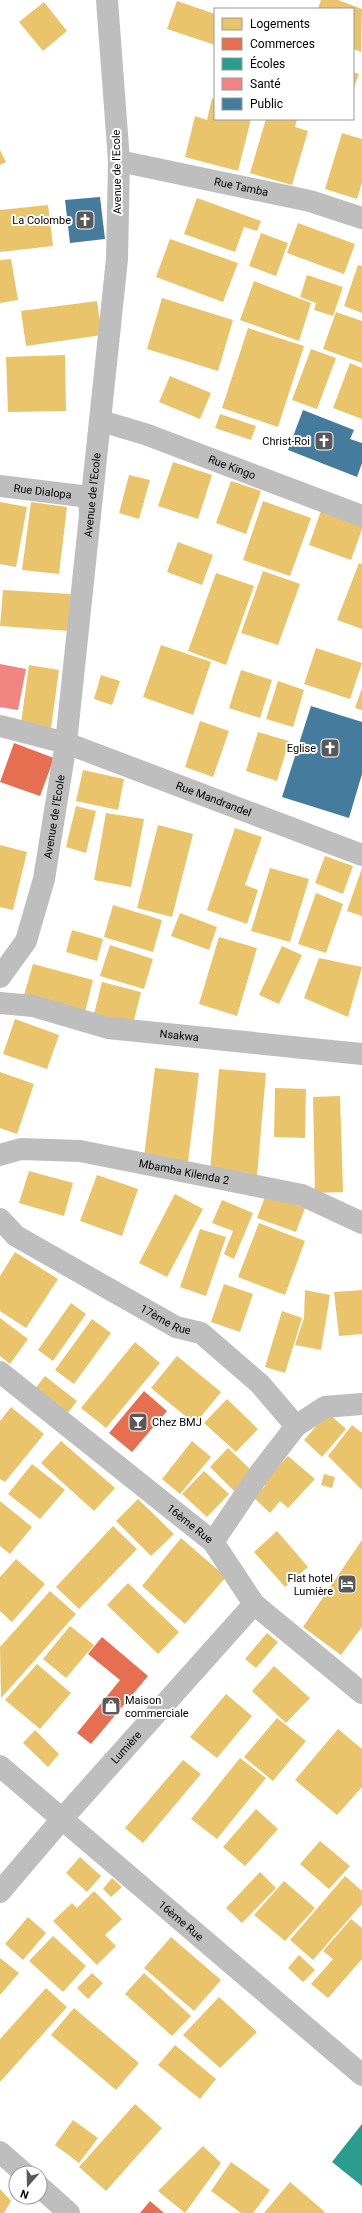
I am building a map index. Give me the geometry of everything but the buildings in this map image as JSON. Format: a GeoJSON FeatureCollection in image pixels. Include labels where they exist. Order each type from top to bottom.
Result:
{"type":"FeatureCollection","features":[{"type":"Feature","properties":{"kind":"street","name":"Avenue de l'Ecole"},"geometry":{"type":"LineString","coordinates":[[0,977],[26,941],[44,879],[66,743],[117,259],[119,161],[107,0]]}},
{"type":"Feature","properties":{"kind":"street","name":"Rue Tamba"},"geometry":{"type":"LineString","coordinates":[[119,161],[310,201],[362,218]]}},
{"type":"Feature","properties":{"kind":"street","name":"Rue Kingo"},"geometry":{"type":"LineString","coordinates":[[101,420],[145,434],[362,516]]}},
{"type":"Feature","properties":{"kind":"street","name":"Rue Dialopa"},"geometry":{"type":"LineString","coordinates":[[0,486],[89,496],[90,517]]}},
{"type":"Feature","properties":{"kind":"street","name":"Rue Mandrandel"},"geometry":{"type":"LineString","coordinates":[[0,726],[66,743],[362,855]]}},
{"type":"Feature","properties":{"kind":"street","name":"Nsakwa"},"geometry":{"type":"LineString","coordinates":[[0,1003],[33,1006],[108,1028],[362,1054]]}},
{"type":"Feature","properties":{"kind":"street","name":"Mbamba Kilenda 2"},"geometry":{"type":"LineString","coordinates":[[0,1155],[21,1149],[80,1151],[302,1195],[362,1223]]}},
{"type":"Feature","properties":{"kind":"street","name":"17ème Rue"},"geometry":{"type":"LineString","coordinates":[[0,1219],[16,1236],[176,1327],[201,1333],[260,1384],[296,1426]]}},
{"type":"Feature","properties":{"kind":"street","name":"16ème Rue"},"geometry":{"type":"LineString","coordinates":[[0,1372],[213,1542],[254,1604],[362,1693]]}},
{"type":"Feature","properties":{"kind":"street"},"geometry":{"type":"LineString","coordinates":[[213,1542],[259,1474],[296,1426],[325,1407],[362,1404]]}},
{"type":"Feature","properties":{"kind":"street","name":"Lumière"},"geometry":{"type":"LineString","coordinates":[[0,1892],[62,1819],[254,1604]]}},
{"type":"Feature","properties":{"kind":"street","name":"16ème Rue"},"geometry":{"type":"LineString","coordinates":[[0,1766],[362,2075]]}},
{"type":"Feature","properties":{"kind":"street"},"geometry":{"type":"LineString","coordinates":[[0,2152],[15,2165]]}},
{"type":"Feature","properties":{"kind":"street"},"geometry":{"type":"LineString","coordinates":[[48,2194],[69,2213]]}},
{"type":"Feature","properties":{"kind":"place","name":"La Colombe"},"geometry":{"type":"Point","coordinates":[85,220]}},
{"type":"Feature","properties":{"kind":"place","name":"Christ-Roi"},"geometry":{"type":"Point","coordinates":[324,441]}},
{"type":"Feature","properties":{"kind":"place","name":"Eglise"},"geometry":{"type":"Point","coordinates":[330,748]}},
{"type":"Feature","properties":{"kind":"place","name":"Chez BMJ"},"geometry":{"type":"Point","coordinates":[138,1422]}},
{"type":"Feature","properties":{"kind":"place","name":"Flat hotel Lumière"},"geometry":{"type":"Point","coordinates":[347,1584]}},
{"type":"Feature","properties":{"kind":"place","name":"Maison commerciale"},"geometry":{"type":"Point","coordinates":[111,1706]}}]}
